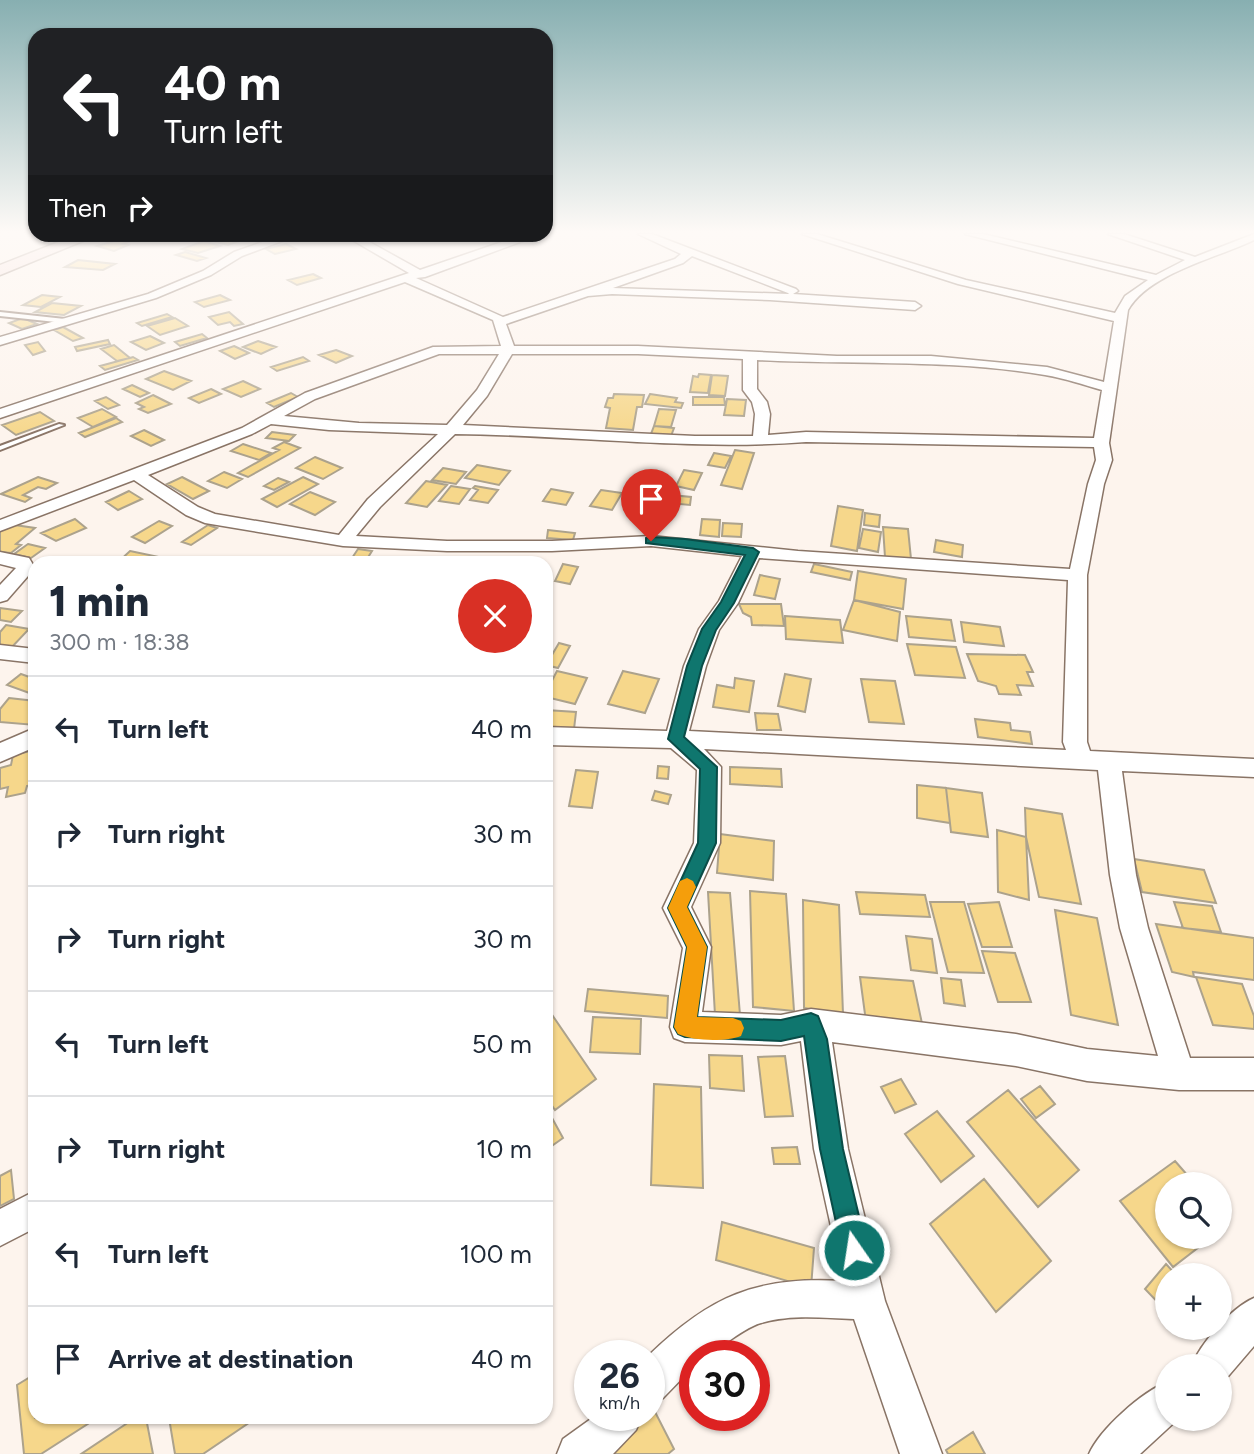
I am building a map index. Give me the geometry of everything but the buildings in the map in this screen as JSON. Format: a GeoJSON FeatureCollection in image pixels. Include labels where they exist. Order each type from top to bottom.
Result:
{"type":"FeatureCollection","features":[{"type":"Feature","properties":{"kind":"street"},"geometry":{"type":"LineString","coordinates":[[0,341],[127,302]]}},
{"type":"Feature","properties":{"kind":"street"},"geometry":{"type":"LineString","coordinates":[[0,414],[335,302]]}},
{"type":"Feature","properties":{"kind":"street"},"geometry":{"type":"LineString","coordinates":[[343,541],[373,504],[450,429],[496,374],[508,349],[501,322],[466,302]]}},
{"type":"Feature","properties":{"kind":"street"},"geometry":{"type":"LineString","coordinates":[[501,322],[559,302]]}},
{"type":"Feature","properties":{"kind":"street"},"geometry":{"type":"LineString","coordinates":[[861,302],[915,306]]}},
{"type":"Feature","properties":{"kind":"street"},"geometry":{"type":"LineString","coordinates":[[1038,302],[1120,318]]}},
{"type":"Feature","properties":{"kind":"street"},"geometry":{"type":"LineString","coordinates":[[1127,302],[1120,318],[1101,443],[1104,460],[1096,484],[1078,575],[1075,742],[1096,762],[1134,928],[1179,1074]]}},
{"type":"Feature","properties":{"kind":"street"},"geometry":{"type":"LineString","coordinates":[[0,526],[137,475],[270,419],[310,396],[424,354],[455,348],[750,355],[837,360],[932,360],[963,365],[1029,369],[1110,388]]}},
{"type":"Feature","properties":{"kind":"street"},"geometry":{"type":"LineString","coordinates":[[750,355],[750,390],[757,396],[763,409],[760,442]]}},
{"type":"Feature","properties":{"kind":"street"},"geometry":{"type":"LineString","coordinates":[[270,419],[344,428],[450,429],[760,442],[806,437],[1101,443]]}},
{"type":"Feature","properties":{"kind":"street"},"geometry":{"type":"LineString","coordinates":[[137,475],[192,511],[211,519],[343,541],[447,546],[685,542],[753,552],[1078,575]]}},
{"type":"Feature","properties":{"kind":"street"},"geometry":{"type":"LineString","coordinates":[[676,739],[695,666],[709,629],[728,603],[753,552]]}},
{"type":"Feature","properties":{"kind":"street"},"geometry":{"type":"LineString","coordinates":[[0,558],[23,562],[26,569],[0,596]]}},
{"type":"Feature","properties":{"kind":"street"},"geometry":{"type":"LineString","coordinates":[[0,652],[28,655]]}},
{"type":"Feature","properties":{"kind":"street"},"geometry":{"type":"LineString","coordinates":[[553,736],[676,739],[1254,768]]}},
{"type":"Feature","properties":{"kind":"street"},"geometry":{"type":"LineString","coordinates":[[676,739],[709,767],[707,843],[677,908],[697,947],[685,1027],[781,1030],[811,1024],[1016,1050],[1087,1065],[1179,1074],[1254,1074]]}},
{"type":"Feature","properties":{"kind":"street"},"geometry":{"type":"LineString","coordinates":[[0,753],[28,740]]}},
{"type":"Feature","properties":{"kind":"street"},"geometry":{"type":"LineString","coordinates":[[811,1024],[816,1039],[831,1149],[866,1301],[921,1454]]}},
{"type":"Feature","properties":{"kind":"street"},"geometry":{"type":"LineString","coordinates":[[0,1228],[28,1213]]}},
{"type":"Feature","properties":{"kind":"street"},"geometry":{"type":"LineString","coordinates":[[665,1368],[684,1350],[736,1312],[779,1300],[866,1301]]}},
{"type":"Feature","properties":{"kind":"street"},"geometry":{"type":"LineString","coordinates":[[1221,1354],[1254,1317]]}},
{"type":"Feature","properties":{"kind":"street"},"geometry":{"type":"LineString","coordinates":[[1110,1454],[1155,1413]]}},
{"type":"Feature","properties":{"kind":"street"},"geometry":{"type":"LineString","coordinates":[[578,1454],[609,1431]]}},
{"type":"Feature","properties":{"kind":"lane"},"geometry":{"type":"LineString","coordinates":[[0,314],[65,321]]}},
{"type":"Feature","properties":{"kind":"lane"},"geometry":{"type":"LineString","coordinates":[[0,447],[61,425]]}},
{"type":"Feature","properties":{"kind":"slow traffic"},"geometry":{"type":"LineString","coordinates":[[687,887],[677,908],[697,947],[685,1027],[733,1028]]}},
{"type":"Feature","properties":{"kind":"route"},"geometry":{"type":"LineString","coordinates":[[651,541],[685,542],[753,552],[728,603],[709,629],[695,666],[676,739],[709,767],[707,843],[677,908],[697,947],[685,1027],[781,1030],[811,1024],[816,1039],[831,1149],[854,1250]]}}]}
